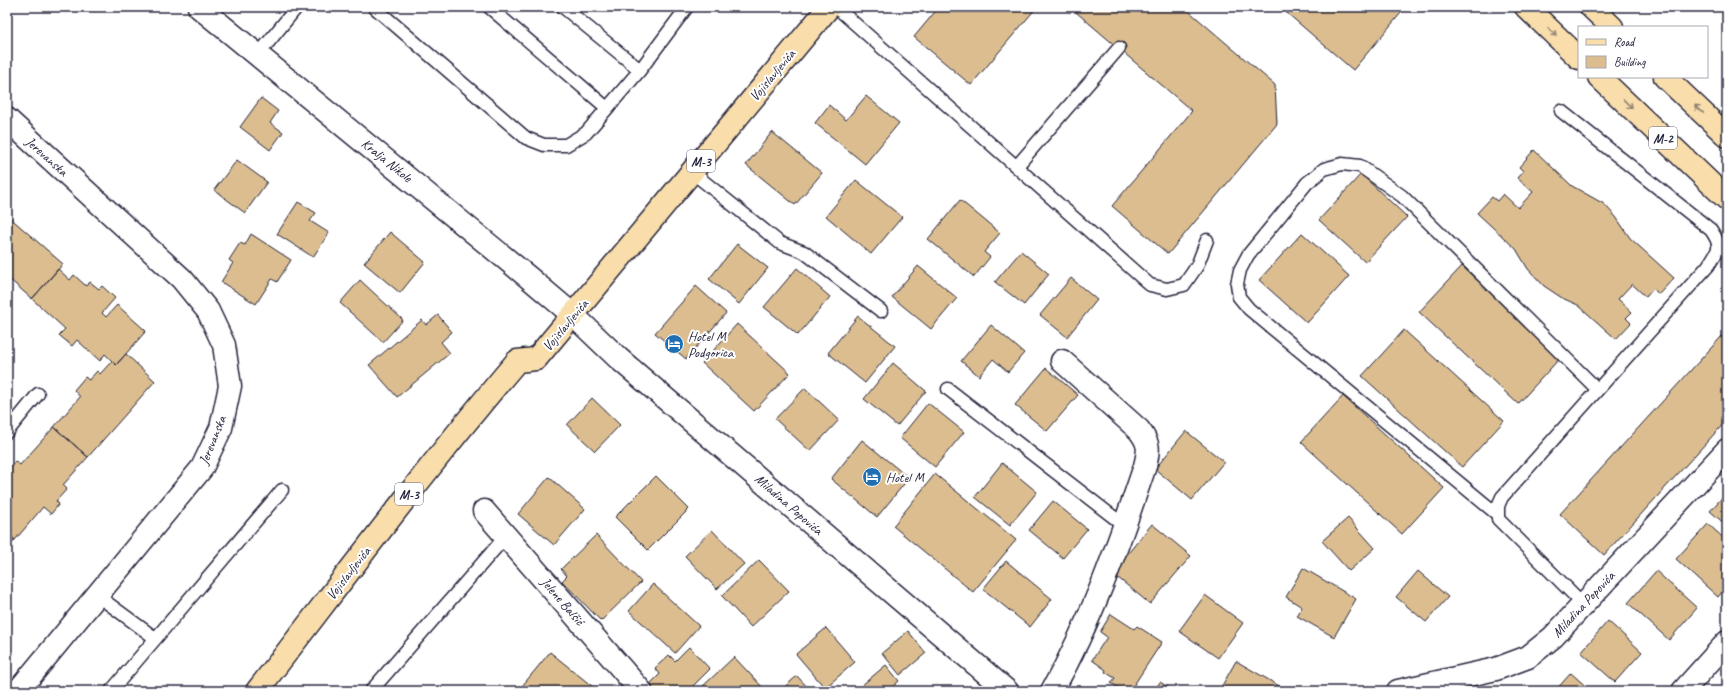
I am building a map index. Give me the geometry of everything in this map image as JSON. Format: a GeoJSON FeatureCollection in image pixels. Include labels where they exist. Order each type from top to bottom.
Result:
{"type":"FeatureCollection","features":[{"type":"Feature","properties":{"kind":"main road","name":"Vojislavljevića"},"geometry":{"type":"LineString","coordinates":[[257,691],[436,459],[493,388],[516,361],[536,360],[829,7]]}},
{"type":"Feature","properties":{"kind":"main road"},"geometry":{"type":"LineString","coordinates":[[1526,7],[1578,57]]}},
{"type":"Feature","properties":{"kind":"main road"},"geometry":{"type":"LineString","coordinates":[[1591,7],[1611,26]]}},
{"type":"Feature","properties":{"kind":"main road","name":"M-2"},"geometry":{"type":"LineString","coordinates":[[1600,78],[1727,199]]}},
{"type":"Feature","properties":{"kind":"main road"},"geometry":{"type":"LineString","coordinates":[[1666,78],[1727,136]]}},
{"type":"Feature","properties":{"kind":"street","name":"Kralja Nikole"},"geometry":{"type":"LineString","coordinates":[[199,7],[573,315]]}},
{"type":"Feature","properties":{"kind":"street","name":"Jerevanska"},"geometry":{"type":"LineString","coordinates":[[7,119],[182,279],[208,311],[224,345],[230,386],[221,428],[202,468],[98,596],[18,691]]}},
{"type":"Feature","properties":{"kind":"street","name":"Miladina Popovića"},"geometry":{"type":"LineString","coordinates":[[573,315],[618,358],[1006,691]]}},
{"type":"Feature","properties":{"kind":"street"},"geometry":{"type":"LineString","coordinates":[[1052,691],[1079,640],[1104,582],[1125,526],[1149,452],[1146,440],[1139,430],[1062,361]]}},
{"type":"Feature","properties":{"kind":"street","name":"Miladina Popovića"},"geometry":{"type":"LineString","coordinates":[[1398,691],[1496,669],[1528,657],[1553,637],[1727,450]]}},
{"type":"Feature","properties":{"kind":"street","name":"Jelene Balšić"},"geometry":{"type":"LineString","coordinates":[[484,511],[641,691]]}},
{"type":"Feature","properties":{"kind":"street"},"geometry":{"type":"LineString","coordinates":[[1683,691],[1727,642]]}},
{"type":"Feature","properties":{"kind":"lane"},"geometry":{"type":"LineString","coordinates":[[258,55],[297,7]]}},
{"type":"Feature","properties":{"kind":"lane"},"geometry":{"type":"LineString","coordinates":[[489,7],[607,108]]}},
{"type":"Feature","properties":{"kind":"lane"},"geometry":{"type":"LineString","coordinates":[[563,7],[640,70]]}},
{"type":"Feature","properties":{"kind":"lane"},"geometry":{"type":"LineString","coordinates":[[381,9],[526,138],[544,145],[566,145],[586,133],[640,70],[687,7]]}},
{"type":"Feature","properties":{"kind":"lane"},"geometry":{"type":"LineString","coordinates":[[836,7],[1150,285],[1167,290],[1184,285],[1197,266],[1207,240]]}},
{"type":"Feature","properties":{"kind":"lane"},"geometry":{"type":"LineString","coordinates":[[1017,166],[1119,48]]}},
{"type":"Feature","properties":{"kind":"lane"},"geometry":{"type":"LineString","coordinates":[[1561,111],[1711,230],[1719,242],[1718,250],[1708,266],[1502,497],[1497,514],[1498,519],[1583,604]]}},
{"type":"Feature","properties":{"kind":"lane"},"geometry":{"type":"LineString","coordinates":[[1497,514],[1249,309],[1239,297],[1237,284],[1240,270],[1248,255],[1306,183],[1324,169],[1330,167],[1342,164],[1360,166],[1402,196],[1597,389]]}},
{"type":"Feature","properties":{"kind":"lane"},"geometry":{"type":"LineString","coordinates":[[692,172],[780,243],[804,252],[881,311]]}},
{"type":"Feature","properties":{"kind":"lane"},"geometry":{"type":"LineString","coordinates":[[948,389],[1125,526]]}},
{"type":"Feature","properties":{"kind":"lane"},"geometry":{"type":"LineString","coordinates":[[7,432],[38,394]]}},
{"type":"Feature","properties":{"kind":"lane"},"geometry":{"type":"LineString","coordinates":[[111,691],[282,490]]}},
{"type":"Feature","properties":{"kind":"lane"},"geometry":{"type":"LineString","coordinates":[[371,691],[506,536]]}},
{"type":"Feature","properties":{"kind":"lane"},"geometry":{"type":"LineString","coordinates":[[98,596],[155,638]]}},
{"type":"Feature","properties":{"kind":"building"},"geometry":{"type":"Polygon","coordinates":[[[939,7],[1037,7],[971,85],[914,37],[939,7]]]}},
{"type":"Feature","properties":{"kind":"building"},"geometry":{"type":"Polygon","coordinates":[[[1070,7],[1184,7],[1275,85],[1277,124],[1168,254],[1112,206],[1192,111],[1070,7]]]}},
{"type":"Feature","properties":{"kind":"building"},"geometry":{"type":"Polygon","coordinates":[[[1280,7],[1406,7],[1353,70],[1280,7]]]}},
{"type":"Feature","properties":{"kind":"building"},"geometry":{"type":"Polygon","coordinates":[[[866,96],[899,123],[865,164],[815,123],[829,105],[846,120],[866,96]]]}},
{"type":"Feature","properties":{"kind":"building"},"geometry":{"type":"Polygon","coordinates":[[[261,98],[278,111],[270,123],[283,132],[270,150],[240,127],[261,98]]]}},
{"type":"Feature","properties":{"kind":"building"},"geometry":{"type":"Polygon","coordinates":[[[772,132],[822,173],[795,205],[746,165],[772,132]]]}},
{"type":"Feature","properties":{"kind":"building"},"geometry":{"type":"Polygon","coordinates":[[[1534,150],[1572,186],[1604,204],[1616,217],[1630,238],[1674,278],[1659,294],[1653,289],[1646,297],[1632,284],[1618,299],[1632,312],[1626,318],[1631,323],[1616,339],[1578,305],[1562,298],[1544,286],[1528,269],[1516,249],[1477,213],[1492,197],[1497,201],[1503,194],[1518,208],[1533,192],[1517,178],[1523,171],[1519,167],[1534,150]]]}},
{"type":"Feature","properties":{"kind":"building"},"geometry":{"type":"Polygon","coordinates":[[[237,160],[267,182],[245,213],[214,190],[237,160]]]}},
{"type":"Feature","properties":{"kind":"building"},"geometry":{"type":"Polygon","coordinates":[[[1361,174],[1407,217],[1365,262],[1319,220],[1361,174]]]}},
{"type":"Feature","properties":{"kind":"building"},"geometry":{"type":"Polygon","coordinates":[[[856,180],[902,217],[871,254],[826,216],[856,180]]]}},
{"type":"Feature","properties":{"kind":"building"},"geometry":{"type":"Polygon","coordinates":[[[960,200],[1000,233],[984,252],[990,257],[974,277],[928,239],[960,200]]]}},
{"type":"Feature","properties":{"kind":"building"},"geometry":{"type":"Polygon","coordinates":[[[298,202],[316,213],[310,221],[329,233],[313,257],[277,234],[298,202]]]}},
{"type":"Feature","properties":{"kind":"building"},"geometry":{"type":"Polygon","coordinates":[[[7,215],[63,264],[32,299],[7,277],[7,215]]]}},
{"type":"Feature","properties":{"kind":"building"},"geometry":{"type":"Polygon","coordinates":[[[390,232],[425,262],[400,293],[364,263],[390,232]]]}},
{"type":"Feature","properties":{"kind":"building"},"geometry":{"type":"Polygon","coordinates":[[[1302,233],[1349,276],[1307,323],[1259,280],[1302,233]]]}},
{"type":"Feature","properties":{"kind":"building"},"geometry":{"type":"Polygon","coordinates":[[[251,234],[291,260],[277,282],[272,279],[256,304],[221,282],[233,263],[229,260],[240,243],[245,245],[251,234]]]}},
{"type":"Feature","properties":{"kind":"building"},"geometry":{"type":"Polygon","coordinates":[[[737,244],[768,268],[739,304],[709,279],[737,244]]]}},
{"type":"Feature","properties":{"kind":"building"},"geometry":{"type":"Polygon","coordinates":[[[1021,251],[1049,274],[1024,305],[995,282],[1021,251]]]}},
{"type":"Feature","properties":{"kind":"building"},"geometry":{"type":"Polygon","coordinates":[[[918,266],[957,298],[931,329],[892,297],[918,266]]]}},
{"type":"Feature","properties":{"kind":"building"},"geometry":{"type":"Polygon","coordinates":[[[1462,266],[1560,358],[1518,404],[1419,312],[1462,266]]]}},
{"type":"Feature","properties":{"kind":"building"},"geometry":{"type":"Polygon","coordinates":[[[797,268],[830,297],[798,335],[764,307],[797,268]]]}},
{"type":"Feature","properties":{"kind":"building"},"geometry":{"type":"Polygon","coordinates":[[[58,269],[70,280],[74,275],[86,286],[90,282],[99,289],[102,286],[115,298],[102,313],[106,317],[117,305],[146,331],[116,365],[105,354],[100,361],[77,340],[72,346],[59,335],[65,329],[32,299],[58,269]]]}},
{"type":"Feature","properties":{"kind":"building"},"geometry":{"type":"Polygon","coordinates":[[[1071,278],[1097,300],[1067,337],[1040,315],[1071,278]]]}},
{"type":"Feature","properties":{"kind":"building"},"geometry":{"type":"Polygon","coordinates":[[[360,280],[403,320],[383,342],[340,303],[360,280]]]}},
{"type":"Feature","properties":{"kind":"building"},"geometry":{"type":"Polygon","coordinates":[[[696,286],[726,313],[686,359],[655,333],[696,286]]]}},
{"type":"Feature","properties":{"kind":"building"},"geometry":{"type":"Polygon","coordinates":[[[438,315],[452,332],[441,342],[450,353],[397,397],[369,365],[422,320],[426,325],[438,315]]]}},
{"type":"Feature","properties":{"kind":"building"},"geometry":{"type":"Polygon","coordinates":[[[858,316],[895,346],[865,383],[828,353],[858,316]]]}},
{"type":"Feature","properties":{"kind":"building"},"geometry":{"type":"Polygon","coordinates":[[[737,324],[790,373],[754,411],[702,363],[737,324]]]}},
{"type":"Feature","properties":{"kind":"building"},"geometry":{"type":"Polygon","coordinates":[[[991,325],[1024,353],[1008,372],[993,359],[979,376],[961,361],[991,325]]]}},
{"type":"Feature","properties":{"kind":"building"},"geometry":{"type":"Polygon","coordinates":[[[1404,330],[1504,421],[1462,467],[1362,376],[1404,330]]]}},
{"type":"Feature","properties":{"kind":"building"},"geometry":{"type":"Polygon","coordinates":[[[1722,336],[1727,340],[1727,420],[1604,555],[1560,514],[1722,336]]]}},
{"type":"Feature","properties":{"kind":"building"},"geometry":{"type":"Polygon","coordinates":[[[126,354],[155,381],[88,457],[54,427],[80,397],[74,390],[85,377],[89,380],[97,371],[100,374],[112,361],[116,365],[126,354]]]}},
{"type":"Feature","properties":{"kind":"building"},"geometry":{"type":"Polygon","coordinates":[[[893,363],[926,391],[897,426],[864,399],[893,363]]]}},
{"type":"Feature","properties":{"kind":"building"},"geometry":{"type":"Polygon","coordinates":[[[1046,368],[1078,395],[1047,431],[1015,405],[1046,368]]]}},
{"type":"Feature","properties":{"kind":"building"},"geometry":{"type":"Polygon","coordinates":[[[805,388],[839,420],[810,451],[775,419],[805,388]]]}},
{"type":"Feature","properties":{"kind":"building"},"geometry":{"type":"Polygon","coordinates":[[[1343,396],[1444,488],[1402,534],[1301,442],[1343,396]]]}},
{"type":"Feature","properties":{"kind":"building"},"geometry":{"type":"Polygon","coordinates":[[[592,398],[620,425],[595,451],[567,425],[592,398]]]}},
{"type":"Feature","properties":{"kind":"building"},"geometry":{"type":"Polygon","coordinates":[[[928,403],[964,432],[935,467],[900,438],[928,403]]]}},
{"type":"Feature","properties":{"kind":"building"},"geometry":{"type":"Polygon","coordinates":[[[54,427],[88,457],[63,485],[67,489],[56,501],[59,504],[51,514],[43,507],[15,540],[7,533],[7,480],[10,476],[7,471],[15,461],[20,465],[54,427]]]}},
{"type":"Feature","properties":{"kind":"building"},"geometry":{"type":"Polygon","coordinates":[[[1186,431],[1224,462],[1192,500],[1155,469],[1186,431]]]}},
{"type":"Feature","properties":{"kind":"building"},"geometry":{"type":"Polygon","coordinates":[[[862,440],[909,478],[877,517],[831,479],[862,440]]]}},
{"type":"Feature","properties":{"kind":"building"},"geometry":{"type":"Polygon","coordinates":[[[1002,463],[1037,492],[1010,525],[975,497],[1002,463]]]}},
{"type":"Feature","properties":{"kind":"building"},"geometry":{"type":"Polygon","coordinates":[[[935,474],[1016,540],[973,592],[893,526],[935,474]]]}},
{"type":"Feature","properties":{"kind":"building"},"geometry":{"type":"Polygon","coordinates":[[[656,476],[689,509],[648,550],[615,517],[656,476]]]}},
{"type":"Feature","properties":{"kind":"building"},"geometry":{"type":"Polygon","coordinates":[[[549,477],[585,509],[554,545],[518,514],[549,477]]]}},
{"type":"Feature","properties":{"kind":"building"},"geometry":{"type":"Polygon","coordinates":[[[1727,492],[1727,526],[1710,511],[1727,492]]]}},
{"type":"Feature","properties":{"kind":"building"},"geometry":{"type":"Polygon","coordinates":[[[1053,501],[1087,529],[1063,558],[1029,530],[1053,501]]]}},
{"type":"Feature","properties":{"kind":"building"},"geometry":{"type":"Polygon","coordinates":[[[1348,518],[1375,548],[1349,571],[1322,541],[1348,518]]]}},
{"type":"Feature","properties":{"kind":"building"},"geometry":{"type":"Polygon","coordinates":[[[1152,524],[1191,556],[1150,604],[1112,573],[1152,524]]]}},
{"type":"Feature","properties":{"kind":"building"},"geometry":{"type":"Polygon","coordinates":[[[1708,524],[1727,541],[1727,586],[1718,597],[1676,559],[1708,524]]]}},
{"type":"Feature","properties":{"kind":"building"},"geometry":{"type":"Polygon","coordinates":[[[712,530],[744,564],[717,589],[685,556],[712,530]]]}},
{"type":"Feature","properties":{"kind":"building"},"geometry":{"type":"Polygon","coordinates":[[[7,533],[15,540],[7,549],[7,533]]]}},
{"type":"Feature","properties":{"kind":"building"},"geometry":{"type":"Polygon","coordinates":[[[596,535],[641,582],[601,621],[562,581],[567,576],[561,569],[596,535]]]}},
{"type":"Feature","properties":{"kind":"building"},"geometry":{"type":"Polygon","coordinates":[[[759,560],[789,591],[751,627],[722,596],[759,560]]]}},
{"type":"Feature","properties":{"kind":"building"},"geometry":{"type":"Polygon","coordinates":[[[1006,561],[1052,599],[1030,627],[983,589],[1006,561]]]}},
{"type":"Feature","properties":{"kind":"building"},"geometry":{"type":"Polygon","coordinates":[[[1303,568],[1356,599],[1334,637],[1297,616],[1302,607],[1286,597],[1303,568]]]}},
{"type":"Feature","properties":{"kind":"building"},"geometry":{"type":"Polygon","coordinates":[[[1418,571],[1448,597],[1426,622],[1396,597],[1418,571]]]}},
{"type":"Feature","properties":{"kind":"building"},"geometry":{"type":"Polygon","coordinates":[[[1656,571],[1697,608],[1669,640],[1628,603],[1656,571]]]}},
{"type":"Feature","properties":{"kind":"building"},"geometry":{"type":"Polygon","coordinates":[[[653,584],[699,626],[675,653],[629,611],[653,584]]]}},
{"type":"Feature","properties":{"kind":"building"},"geometry":{"type":"Polygon","coordinates":[[[1205,595],[1243,623],[1218,658],[1179,631],[1205,595]]]}},
{"type":"Feature","properties":{"kind":"building"},"geometry":{"type":"Polygon","coordinates":[[[1111,614],[1134,629],[1137,626],[1162,642],[1130,691],[1124,691],[1111,683],[1115,678],[1105,672],[1106,670],[1092,660],[1107,637],[1100,632],[1111,614]]]}},
{"type":"Feature","properties":{"kind":"building"},"geometry":{"type":"Polygon","coordinates":[[[1608,621],[1642,652],[1615,682],[1581,652],[1608,621]]]}},
{"type":"Feature","properties":{"kind":"building"},"geometry":{"type":"Polygon","coordinates":[[[826,628],[855,662],[825,688],[796,654],[826,628]]]}},
{"type":"Feature","properties":{"kind":"building"},"geometry":{"type":"Polygon","coordinates":[[[908,631],[926,653],[900,675],[882,653],[908,631]]]}},
{"type":"Feature","properties":{"kind":"building"},"geometry":{"type":"Polygon","coordinates":[[[689,647],[710,669],[688,691],[649,691],[646,688],[660,674],[655,668],[669,655],[675,661],[689,647]]]}},
{"type":"Feature","properties":{"kind":"building"},"geometry":{"type":"Polygon","coordinates":[[[550,652],[598,691],[518,691],[550,652]]]}},
{"type":"Feature","properties":{"kind":"building"},"geometry":{"type":"Polygon","coordinates":[[[734,657],[766,691],[706,691],[702,687],[734,657]]]}},
{"type":"Feature","properties":{"kind":"building"},"geometry":{"type":"Polygon","coordinates":[[[1236,661],[1288,691],[1219,691],[1236,661]]]}},
{"type":"Feature","properties":{"kind":"building"},"geometry":{"type":"Polygon","coordinates":[[[886,665],[899,681],[888,691],[855,691],[886,665]]]}},
{"type":"Feature","properties":{"kind":"building"},"geometry":{"type":"Polygon","coordinates":[[[1571,673],[1591,691],[1555,691],[1571,673]]]}},
{"type":"Feature","properties":{"kind":"building"},"geometry":{"type":"Polygon","coordinates":[[[797,676],[811,691],[780,691],[797,676]]]}},
{"type":"Feature","properties":{"kind":"building"},"geometry":{"type":"Polygon","coordinates":[[[1160,682],[1174,691],[1154,691],[1160,682]]]}},
{"type":"Feature","properties":{"kind":"place","name":"Hotel M Podgorica"},"geometry":{"type":"Point","coordinates":[674,344]}},
{"type":"Feature","properties":{"kind":"place","name":"Hotel M"},"geometry":{"type":"Point","coordinates":[872,477]}}]}
